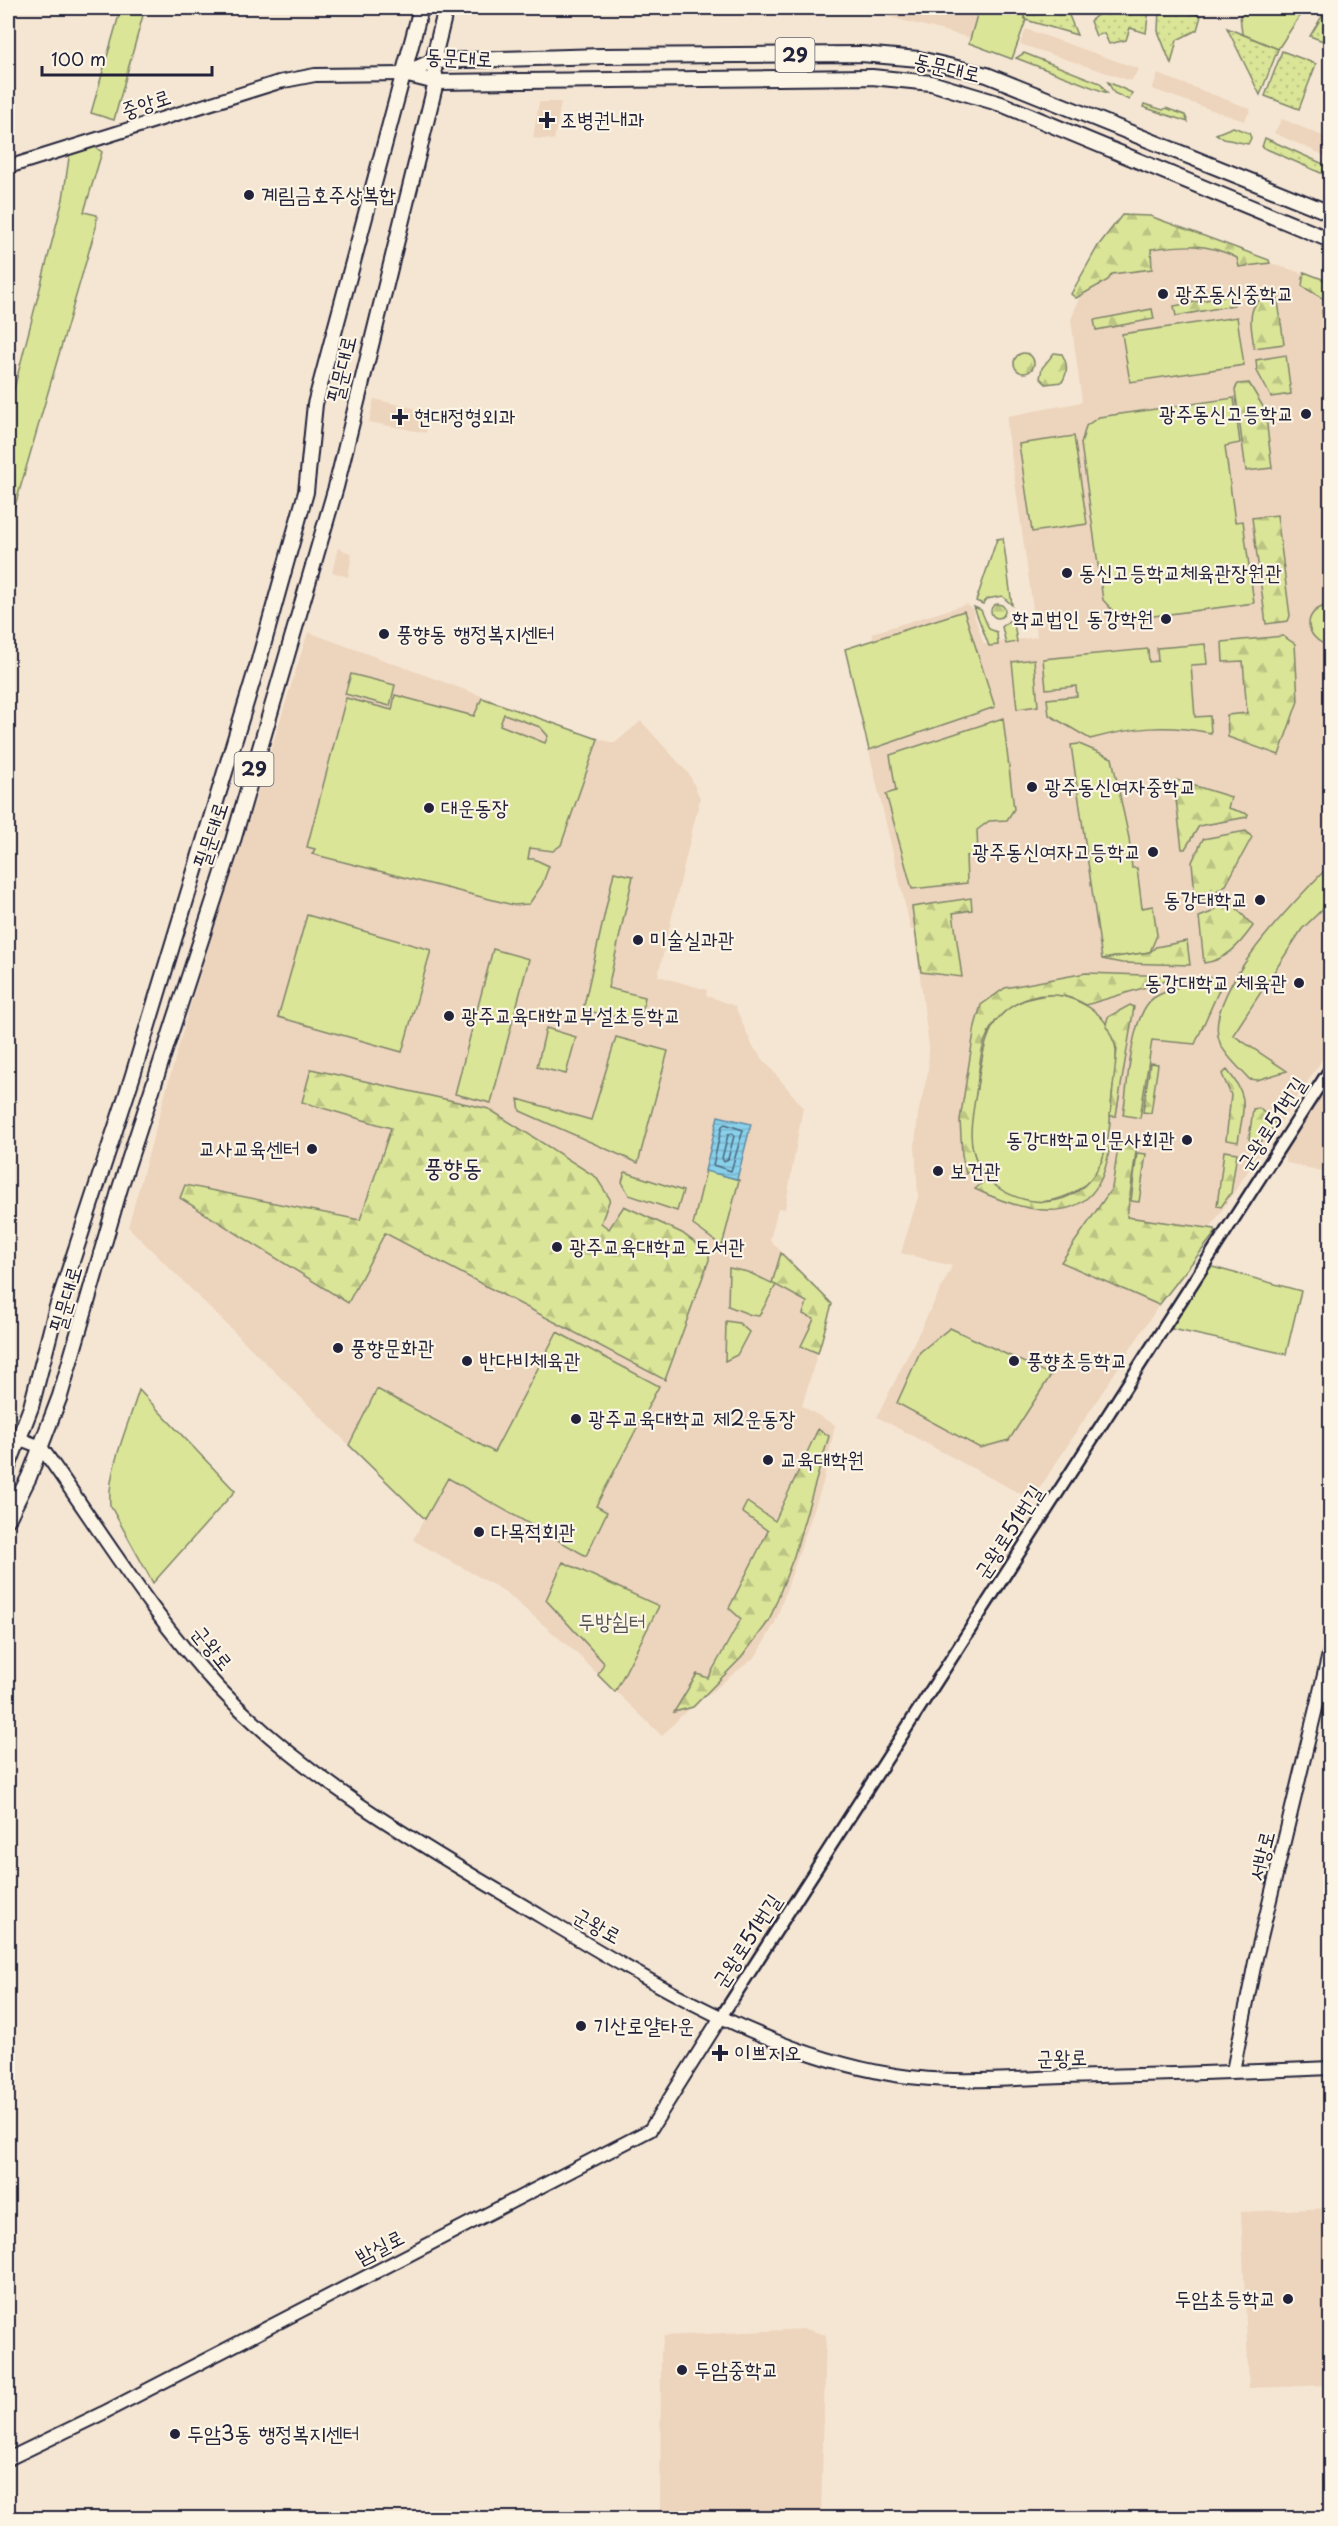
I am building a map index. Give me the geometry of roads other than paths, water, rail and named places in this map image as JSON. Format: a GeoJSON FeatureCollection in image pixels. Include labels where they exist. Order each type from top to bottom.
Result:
{"type":"FeatureCollection","features":[{"type":"Feature","properties":{"kind":"main road","name":"필문대로"},"geometry":{"type":"LineString","coordinates":[[8,1467],[20,1439],[56,1310],[132,1078],[256,669],[303,504],[315,404],[421,8]]}},
{"type":"Feature","properties":{"kind":"main road","name":"필문대로"},"geometry":{"type":"LineString","coordinates":[[8,1519],[41,1447],[60,1396],[120,1188],[230,851],[313,572],[436,82],[434,61],[446,8]]}},
{"type":"Feature","properties":{"kind":"main road","name":"동문대로"},"geometry":{"type":"LineString","coordinates":[[404,74],[434,61],[602,56],[861,54],[919,59],[1007,83],[1330,213]]}},
{"type":"Feature","properties":{"kind":"main road","name":"동문대로"},"geometry":{"type":"LineString","coordinates":[[404,74],[436,82],[872,77],[931,83],[1001,104],[1330,240]]}},
{"type":"Feature","properties":{"kind":"main road","name":"중앙로"},"geometry":{"type":"LineString","coordinates":[[8,167],[279,82],[315,75],[404,74]]}},
{"type":"Feature","properties":{"kind":"main road"},"geometry":{"type":"LineString","coordinates":[[20,1439],[41,1447]]}},
{"type":"Feature","properties":{"kind":"main road","name":"군왕로"},"geometry":{"type":"LineString","coordinates":[[41,1447],[145,1595],[207,1674],[265,1732],[385,1822],[424,1847],[576,1937],[721,2017],[833,2060],[912,2077],[1047,2078],[1330,2068]]}},
{"type":"Feature","properties":{"kind":"main road","name":"서방로"},"geometry":{"type":"LineString","coordinates":[[1233,2071],[1255,1962],[1330,1650]]}},
{"type":"Feature","properties":{"kind":"main road","name":"밤실로"},"geometry":{"type":"LineString","coordinates":[[8,2459],[103,2413],[650,2130],[721,2017]]}},
{"type":"Feature","properties":{"kind":"street","name":"군왕로51번길"},"geometry":{"type":"LineString","coordinates":[[721,2017],[1330,1069]]}},
{"type":"Feature","properties":{"kind":"water"},"geometry":{"type":"Polygon","coordinates":[[[718,1116],[751,1124],[737,1179],[705,1171],[718,1116]]]}},
{"type":"Feature","properties":{"kind":"place","name":"조병권내과"},"geometry":{"type":"Point","coordinates":[547,120]}},
{"type":"Feature","properties":{"kind":"place","name":"계림금호주상복합"},"geometry":{"type":"Point","coordinates":[249,195]}},
{"type":"Feature","properties":{"kind":"place","name":"광주동신중학교"},"geometry":{"type":"Point","coordinates":[1163,294]}},
{"type":"Feature","properties":{"kind":"place","name":"광주동신고등학교"},"geometry":{"type":"Point","coordinates":[1306,414]}},
{"type":"Feature","properties":{"kind":"place","name":"현대정형외과"},"geometry":{"type":"Point","coordinates":[400,417]}},
{"type":"Feature","properties":{"kind":"place","name":"동신고등학교체육관장원관"},"geometry":{"type":"Point","coordinates":[1067,573]}},
{"type":"Feature","properties":{"kind":"place","name":"학교법인 동강학원"},"geometry":{"type":"Point","coordinates":[1166,619]}},
{"type":"Feature","properties":{"kind":"place","name":"풍향동 행정복지센터"},"geometry":{"type":"Point","coordinates":[384,634]}},
{"type":"Feature","properties":{"kind":"place","name":"광주동신여자중학교"},"geometry":{"type":"Point","coordinates":[1032,787]}},
{"type":"Feature","properties":{"kind":"place","name":"대운동장"},"geometry":{"type":"Point","coordinates":[429,808]}},
{"type":"Feature","properties":{"kind":"place","name":"광주동신여자고등학교"},"geometry":{"type":"Point","coordinates":[1153,852]}},
{"type":"Feature","properties":{"kind":"place","name":"동강대학교"},"geometry":{"type":"Point","coordinates":[1260,900]}},
{"type":"Feature","properties":{"kind":"place","name":"미술실과관"},"geometry":{"type":"Point","coordinates":[638,940]}},
{"type":"Feature","properties":{"kind":"place","name":"동강대학교 체육관"},"geometry":{"type":"Point","coordinates":[1299,983]}},
{"type":"Feature","properties":{"kind":"place","name":"광주교육대학교부설초등학교"},"geometry":{"type":"Point","coordinates":[449,1016]}},
{"type":"Feature","properties":{"kind":"place","name":"동강대학교인문사회관"},"geometry":{"type":"Point","coordinates":[1187,1140]}},
{"type":"Feature","properties":{"kind":"place","name":"교사교육센터"},"geometry":{"type":"Point","coordinates":[312,1149]}},
{"type":"Feature","properties":{"kind":"place","name":"보건관"},"geometry":{"type":"Point","coordinates":[938,1171]}},
{"type":"Feature","properties":{"kind":"place","name":"광주교육대학교 도서관"},"geometry":{"type":"Point","coordinates":[557,1247]}},
{"type":"Feature","properties":{"kind":"place","name":"풍향문화관"},"geometry":{"type":"Point","coordinates":[338,1348]}},
{"type":"Feature","properties":{"kind":"place","name":"반다비체육관"},"geometry":{"type":"Point","coordinates":[467,1361]}},
{"type":"Feature","properties":{"kind":"place","name":"풍향초등학교"},"geometry":{"type":"Point","coordinates":[1014,1361]}},
{"type":"Feature","properties":{"kind":"place","name":"광주교육대학교 제2운동장"},"geometry":{"type":"Point","coordinates":[576,1419]}},
{"type":"Feature","properties":{"kind":"place","name":"교육대학원"},"geometry":{"type":"Point","coordinates":[768,1460]}},
{"type":"Feature","properties":{"kind":"place","name":"다목적회관"},"geometry":{"type":"Point","coordinates":[479,1532]}},
{"type":"Feature","properties":{"kind":"place","name":"기산로얄타운"},"geometry":{"type":"Point","coordinates":[581,2026]}},
{"type":"Feature","properties":{"kind":"place","name":"이쁘지오"},"geometry":{"type":"Point","coordinates":[720,2053]}},
{"type":"Feature","properties":{"kind":"place","name":"두암초등학교"},"geometry":{"type":"Point","coordinates":[1288,2299]}},
{"type":"Feature","properties":{"kind":"place","name":"두암중학교"},"geometry":{"type":"Point","coordinates":[682,2370]}},
{"type":"Feature","properties":{"kind":"place","name":"두암3동 행정복지센터"},"geometry":{"type":"Point","coordinates":[175,2434]}},
{"type":"Feature","properties":{"kind":"district","name":"풍향동"},"geometry":{"type":"Point","coordinates":[453,1168]}},
{"type":"Feature","properties":{"kind":"park label","name":"두방쉼터"},"geometry":{"type":"Point","coordinates":[612,1622]}}]}
